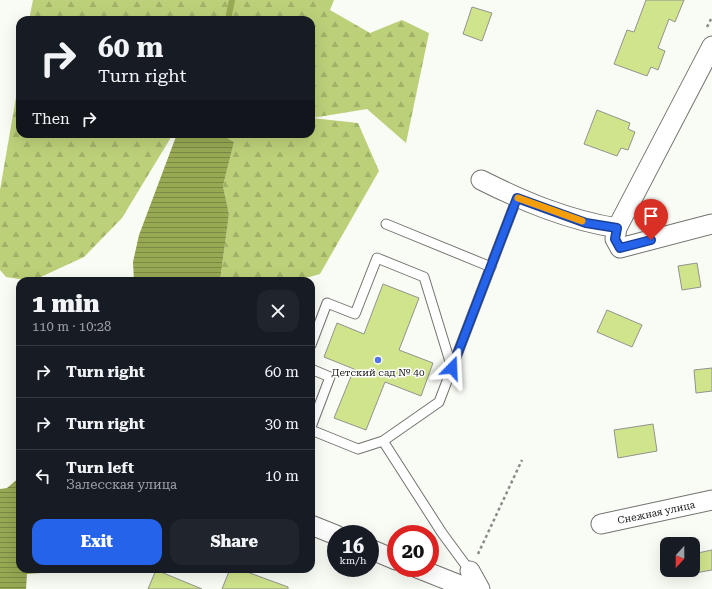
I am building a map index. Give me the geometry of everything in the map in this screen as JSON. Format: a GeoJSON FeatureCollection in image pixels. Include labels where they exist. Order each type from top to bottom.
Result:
{"type":"FeatureCollection","features":[{"type":"Feature","properties":{"kind":"street"},"geometry":{"type":"LineString","coordinates":[[712,46],[617,228],[615,239],[620,248],[712,224]]}},
{"type":"Feature","properties":{"kind":"street"},"geometry":{"type":"LineString","coordinates":[[481,180],[517,198],[586,223],[617,228]]}},
{"type":"Feature","properties":{"kind":"street","name":"Снежная улица"},"geometry":{"type":"LineString","coordinates":[[601,524],[712,500]]}},
{"type":"Feature","properties":{"kind":"street"},"geometry":{"type":"LineString","coordinates":[[315,527],[327,532]]}},
{"type":"Feature","properties":{"kind":"street"},"geometry":{"type":"LineString","coordinates":[[439,573],[470,580],[480,589]]}},
{"type":"Feature","properties":{"kind":"lane"},"geometry":{"type":"LineString","coordinates":[[315,432],[358,449],[382,441],[440,402],[517,198]]}},
{"type":"Feature","properties":{"kind":"lane"},"geometry":{"type":"LineString","coordinates":[[386,224],[491,268]]}},
{"type":"Feature","properties":{"kind":"lane"},"geometry":{"type":"LineString","coordinates":[[315,334],[327,303],[355,314],[377,258],[424,277],[452,368]]}},
{"type":"Feature","properties":{"kind":"lane"},"geometry":{"type":"LineString","coordinates":[[315,371],[330,377],[315,416]]}},
{"type":"Feature","properties":{"kind":"lane"},"geometry":{"type":"LineString","coordinates":[[382,441],[442,533],[470,580]]}},
{"type":"Feature","properties":{"kind":"path"},"geometry":{"type":"LineString","coordinates":[[470,580],[522,460]]}},
{"type":"Feature","properties":{"kind":"green space"},"geometry":{"type":"Polygon","coordinates":[[[33,0],[334,0],[330,10],[370,33],[402,20],[429,33],[406,143],[367,109],[315,118],[315,16],[30,16],[33,0]]]}},
{"type":"Feature","properties":{"kind":"green space"},"geometry":{"type":"Polygon","coordinates":[[[16,97],[16,138],[171,138],[122,218],[84,257],[41,277],[16,277],[16,279],[6,277],[0,270],[0,190],[16,97]]]}},
{"type":"Feature","properties":{"kind":"green space"},"geometry":{"type":"Polygon","coordinates":[[[315,118],[358,123],[379,171],[320,274],[309,277],[221,277],[229,214],[223,186],[234,142],[228,138],[315,138],[315,118]]]}},
{"type":"Feature","properties":{"kind":"shaded area"},"geometry":{"type":"Polygon","coordinates":[[[175,138],[228,138],[234,142],[223,186],[229,214],[221,277],[134,277],[133,262],[139,235],[175,138]]]}},
{"type":"Feature","properties":{"kind":"shaded area"},"geometry":{"type":"Polygon","coordinates":[[[16,480],[16,573],[42,573],[27,574],[26,589],[0,589],[0,489],[7,488],[16,480]]]}},
{"type":"Feature","properties":{"kind":"building"},"geometry":{"type":"Polygon","coordinates":[[[646,0],[684,0],[675,22],[669,19],[658,48],[665,51],[658,70],[651,67],[647,76],[614,64],[627,30],[634,32],[646,0]]]}},
{"type":"Feature","properties":{"kind":"building"},"geometry":{"type":"Polygon","coordinates":[[[472,7],[492,13],[482,41],[463,34],[472,7]]]}},
{"type":"Feature","properties":{"kind":"building"},"geometry":{"type":"Polygon","coordinates":[[[597,110],[630,123],[628,129],[635,132],[628,150],[621,148],[617,156],[584,144],[597,110]]]}},
{"type":"Feature","properties":{"kind":"building"},"geometry":{"type":"Polygon","coordinates":[[[697,263],[701,287],[682,290],[678,266],[697,263]]]}},
{"type":"Feature","properties":{"kind":"building","name":"Детский сад № 40"},"geometry":{"type":"Polygon","coordinates":[[[383,284],[419,298],[399,350],[433,363],[421,396],[385,382],[366,430],[334,418],[354,369],[324,357],[337,323],[364,334],[383,284]]]}},
{"type":"Feature","properties":{"kind":"building"},"geometry":{"type":"Polygon","coordinates":[[[607,310],[642,325],[632,347],[597,332],[607,310]]]}},
{"type":"Feature","properties":{"kind":"building"},"geometry":{"type":"Polygon","coordinates":[[[712,368],[712,391],[696,393],[694,370],[712,368]]]}},
{"type":"Feature","properties":{"kind":"building"},"geometry":{"type":"Polygon","coordinates":[[[653,424],[657,451],[618,458],[614,430],[653,424]]]}},
{"type":"Feature","properties":{"kind":"building"},"geometry":{"type":"Polygon","coordinates":[[[712,550],[712,570],[700,572],[700,553],[712,550]]]}},
{"type":"Feature","properties":{"kind":"building"},"geometry":{"type":"Polygon","coordinates":[[[155,573],[163,573],[202,589],[148,589],[155,573]]]}},
{"type":"Feature","properties":{"kind":"building"},"geometry":{"type":"Polygon","coordinates":[[[228,573],[250,573],[288,587],[288,589],[222,589],[228,573]]]}},
{"type":"Feature","properties":{"kind":"waterway"},"geometry":{"type":"LineString","coordinates":[[229,16],[232,0]]}},
{"type":"Feature","properties":{"kind":"slow traffic"},"geometry":{"type":"LineString","coordinates":[[518,198],[582,221]]}},
{"type":"Feature","properties":{"kind":"place","name":"Детский сад № 40"},"geometry":{"type":"Point","coordinates":[378,360]}},
{"type":"Feature","properties":{"kind":"route"},"geometry":{"type":"LineString","coordinates":[[452,368],[517,198],[586,223],[617,228],[615,239],[616,244],[620,248],[651,240]]}}]}
